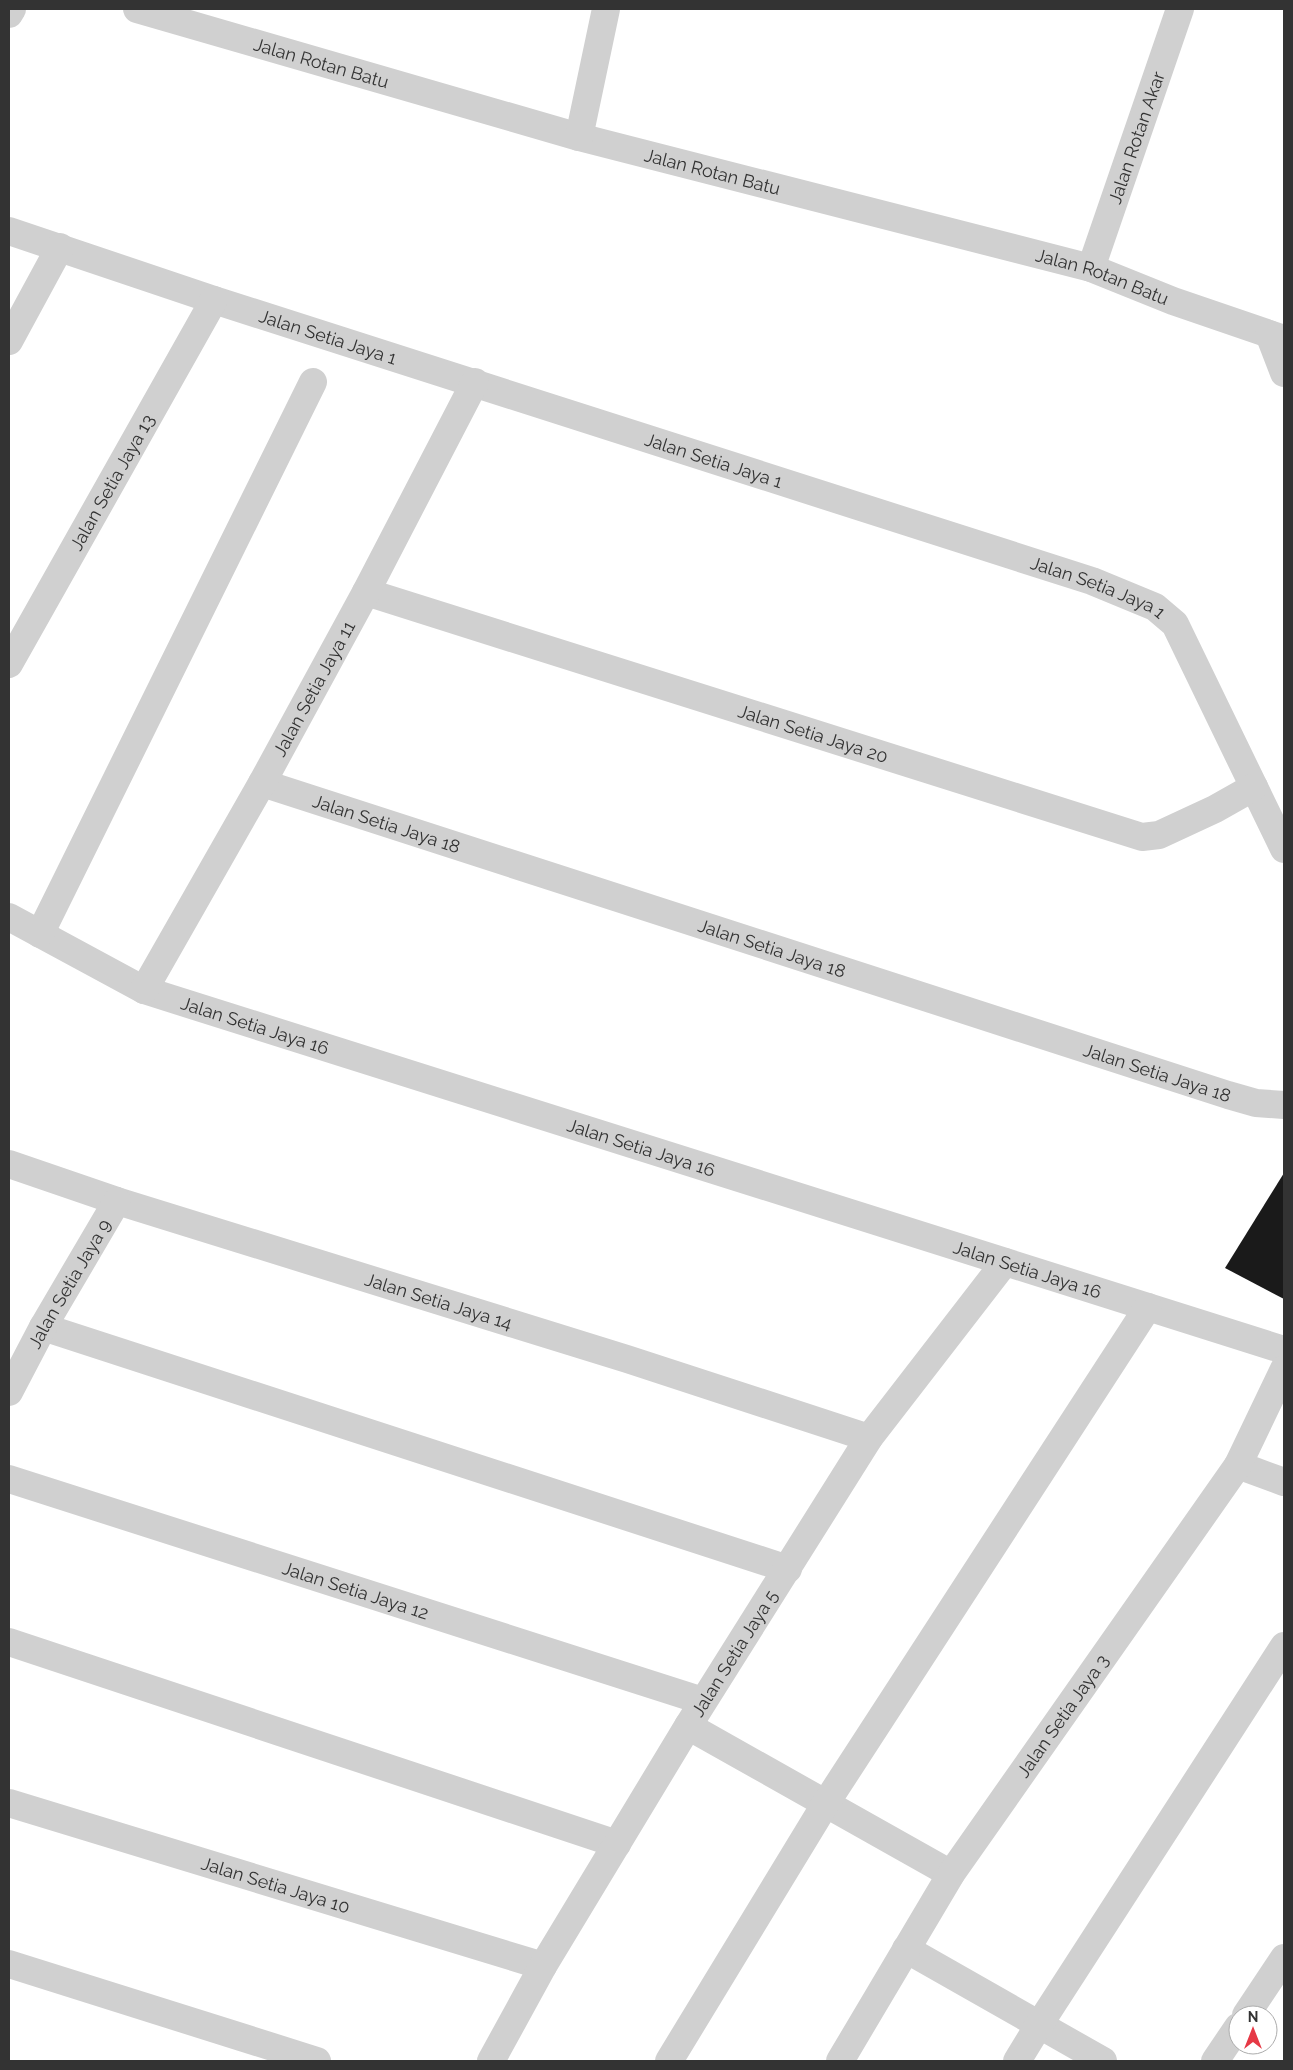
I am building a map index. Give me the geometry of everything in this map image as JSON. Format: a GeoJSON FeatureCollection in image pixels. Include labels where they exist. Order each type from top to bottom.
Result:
{"type":"FeatureCollection","features":[{"type":"Feature","properties":{"kind":"street"},"geometry":{"type":"LineString","coordinates":[[9,14],[12,9]]}},
{"type":"Feature","properties":{"kind":"street","name":"Jalan Rotan Batu"},"geometry":{"type":"LineString","coordinates":[[136,9],[579,137],[1091,268],[1173,301],[1277,336]]}},
{"type":"Feature","properties":{"kind":"street"},"geometry":{"type":"LineString","coordinates":[[579,137],[606,9]]}},
{"type":"Feature","properties":{"kind":"street","name":"Jalan Rotan Akar"},"geometry":{"type":"LineString","coordinates":[[1091,268],[1177,10]]}},
{"type":"Feature","properties":{"kind":"street","name":"Jalan Setia Jaya 1"},"geometry":{"type":"LineString","coordinates":[[9,231],[214,300],[1092,581],[1155,607],[1175,624],[1284,849]]}},
{"type":"Feature","properties":{"kind":"street"},"geometry":{"type":"LineString","coordinates":[[9,341],[60,247]]}},
{"type":"Feature","properties":{"kind":"street","name":"Jalan Setia Jaya 13"},"geometry":{"type":"LineString","coordinates":[[9,664],[214,300]]}},
{"type":"Feature","properties":{"kind":"street"},"geometry":{"type":"LineString","coordinates":[[1277,336],[1284,373]]}},
{"type":"Feature","properties":{"kind":"street"},"geometry":{"type":"LineString","coordinates":[[40,934],[313,382]]}},
{"type":"Feature","properties":{"kind":"street","name":"Jalan Setia Jaya 11"},"geometry":{"type":"LineString","coordinates":[[144,990],[262,783],[366,592],[475,382]]}},
{"type":"Feature","properties":{"kind":"street","name":"Jalan Setia Jaya 20"},"geometry":{"type":"LineString","coordinates":[[366,592],[1142,837],[1159,835],[1215,809],[1254,787]]}},
{"type":"Feature","properties":{"kind":"street","name":"Jalan Setia Jaya 18"},"geometry":{"type":"LineString","coordinates":[[262,783],[1228,1095],[1256,1103],[1284,1105]]}},
{"type":"Feature","properties":{"kind":"street","name":"Jalan Setia Jaya 16"},"geometry":{"type":"LineString","coordinates":[[9,917],[144,990],[1284,1350]]}},
{"type":"Feature","properties":{"kind":"street","name":"Jalan Setia Jaya 14"},"geometry":{"type":"LineString","coordinates":[[9,1164],[117,1201],[627,1359],[869,1438]]}},
{"type":"Feature","properties":{"kind":"street","name":"Jalan Setia Jaya 9"},"geometry":{"type":"LineString","coordinates":[[9,1392],[43,1328],[117,1201]]}},
{"type":"Feature","properties":{"kind":"street","name":"Jalan Setia Jaya 5"},"geometry":{"type":"LineString","coordinates":[[491,2061],[543,1966],[688,1726],[869,1438],[1005,1262]]}},
{"type":"Feature","properties":{"kind":"street"},"geometry":{"type":"LineString","coordinates":[[669,2061],[826,1803],[1148,1307]]}},
{"type":"Feature","properties":{"kind":"street"},"geometry":{"type":"LineString","coordinates":[[43,1328],[788,1569]]}},
{"type":"Feature","properties":{"kind":"street","name":"Jalan Setia Jaya 3"},"geometry":{"type":"LineString","coordinates":[[840,2061],[951,1874],[1238,1465],[1284,1369]]}},
{"type":"Feature","properties":{"kind":"street"},"geometry":{"type":"LineString","coordinates":[[1238,1465],[1284,1482]]}},
{"type":"Feature","properties":{"kind":"street","name":"Jalan Setia Jaya 12"},"geometry":{"type":"LineString","coordinates":[[9,1479],[703,1702]]}},
{"type":"Feature","properties":{"kind":"street"},"geometry":{"type":"LineString","coordinates":[[9,1642],[617,1844]]}},
{"type":"Feature","properties":{"kind":"street"},"geometry":{"type":"LineString","coordinates":[[1017,2061],[1284,1646]]}},
{"type":"Feature","properties":{"kind":"street"},"geometry":{"type":"LineString","coordinates":[[688,1726],[951,1874]]}},
{"type":"Feature","properties":{"kind":"street","name":"Jalan Setia Jaya 10"},"geometry":{"type":"LineString","coordinates":[[9,1803],[543,1966]]}},
{"type":"Feature","properties":{"kind":"street"},"geometry":{"type":"LineString","coordinates":[[906,1949],[1102,2061]]}},
{"type":"Feature","properties":{"kind":"street"},"geometry":{"type":"LineString","coordinates":[[1253,2005],[1284,1958]]}},
{"type":"Feature","properties":{"kind":"street"},"geometry":{"type":"LineString","coordinates":[[9,1964],[317,2061]]}},
{"type":"Feature","properties":{"kind":"street"},"geometry":{"type":"LineString","coordinates":[[1215,2061],[1228,2042]]}},
{"type":"Feature","properties":{"kind":"building"},"geometry":{"type":"Polygon","coordinates":[[[1284,1173],[1284,1299],[1225,1268],[1284,1173]]]}}]}
